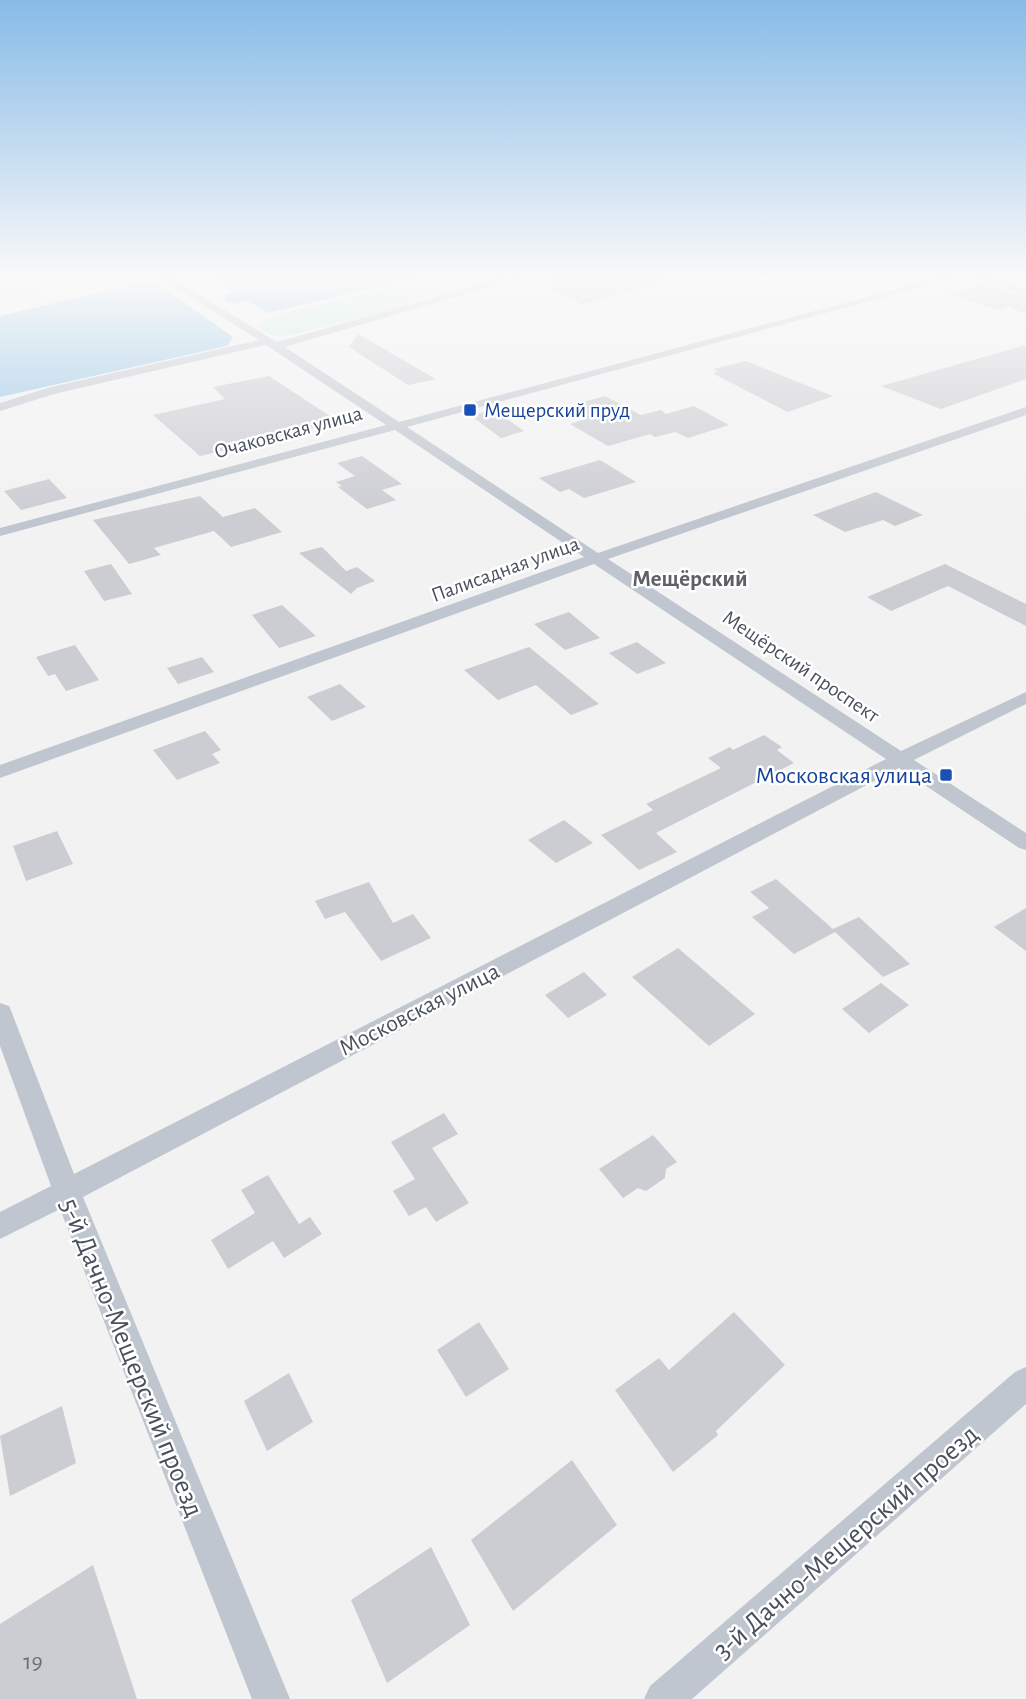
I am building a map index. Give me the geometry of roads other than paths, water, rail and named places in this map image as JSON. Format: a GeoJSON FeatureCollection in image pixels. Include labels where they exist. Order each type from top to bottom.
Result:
{"type":"FeatureCollection","features":[{"type":"Feature","properties":{"kind":"street"},"geometry":{"type":"LineString","coordinates":[[0,407],[51,391],[215,356]]}},
{"type":"Feature","properties":{"kind":"street","name":"Мещёрский проспект"},"geometry":{"type":"LineString","coordinates":[[292,356],[1026,843]]}},
{"type":"Feature","properties":{"kind":"street","name":"Очаковская улица"},"geometry":{"type":"LineString","coordinates":[[0,532],[654,356]]}},
{"type":"Feature","properties":{"kind":"street","name":"Палисадная улица"},"geometry":{"type":"LineString","coordinates":[[0,772],[597,558],[1026,411]]}},
{"type":"Feature","properties":{"kind":"street","name":"Московская улица"},"geometry":{"type":"LineString","coordinates":[[0,1226],[901,759],[1026,697]]}},
{"type":"Feature","properties":{"kind":"street","name":"5-й Дачно-Мещерский проезд"},"geometry":{"type":"LineString","coordinates":[[0,1013],[67,1192],[271,1699]]}},
{"type":"Feature","properties":{"kind":"street","name":"3-й Дачно-Мещерский проезд"},"geometry":{"type":"LineString","coordinates":[[663,1699],[1026,1383]]}},
{"type":"Feature","properties":{"kind":"water"},"geometry":{"type":"Polygon","coordinates":[[[0,356],[181,356],[0,397],[0,356]]]}},
{"type":"Feature","properties":{"kind":"place","name":"Мещерский пруд"},"geometry":{"type":"Point","coordinates":[470,410]}},
{"type":"Feature","properties":{"kind":"place","name":"Московская улица"},"geometry":{"type":"Point","coordinates":[946,775]}},
{"type":"Feature","properties":{"kind":"district","name":"Мещёрский"},"geometry":{"type":"Point","coordinates":[690,578]}}]}
